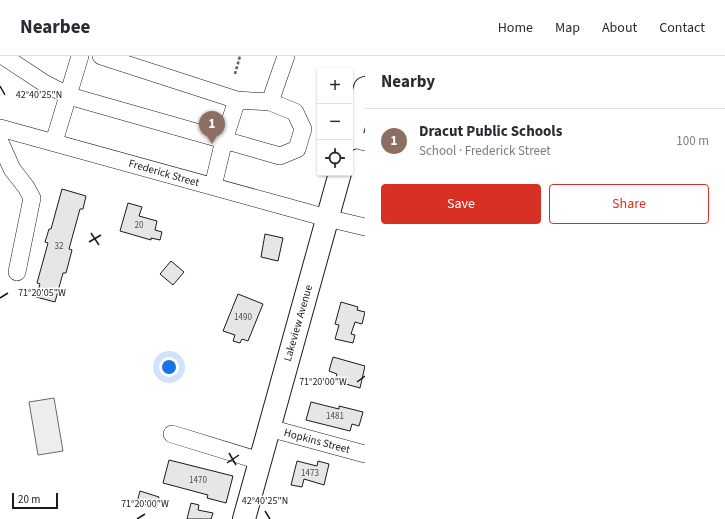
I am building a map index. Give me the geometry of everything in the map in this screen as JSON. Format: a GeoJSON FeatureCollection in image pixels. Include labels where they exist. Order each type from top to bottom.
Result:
{"type":"FeatureCollection","features":[{"type":"Feature","properties":{"kind":"main road"},"geometry":{"type":"LineString","coordinates":[[353,128],[365,88]]}},
{"type":"Feature","properties":{"kind":"main road","name":"Lakeview Avenue"},"geometry":{"type":"LineString","coordinates":[[244,519],[339,176]]}},
{"type":"Feature","properties":{"kind":"street"},"geometry":{"type":"LineString","coordinates":[[4,56],[44,83],[68,96],[280,156],[297,149],[303,129],[295,112],[270,102],[237,100],[147,63],[101,56]]}},
{"type":"Feature","properties":{"kind":"street"},"geometry":{"type":"LineString","coordinates":[[54,142],[80,56]]}},
{"type":"Feature","properties":{"kind":"street"},"geometry":{"type":"LineString","coordinates":[[270,102],[286,56]]}},
{"type":"Feature","properties":{"kind":"street"},"geometry":{"type":"LineString","coordinates":[[213,186],[224,140],[237,100]]}},
{"type":"Feature","properties":{"kind":"street","name":"Frederick Street"},"geometry":{"type":"LineString","coordinates":[[0,128],[365,227]]}},
{"type":"Feature","properties":{"kind":"street"},"geometry":{"type":"LineString","coordinates":[[353,139],[365,142]]}},
{"type":"Feature","properties":{"kind":"street"},"geometry":{"type":"LineString","coordinates":[[0,142],[12,169],[26,187],[32,198],[17,272]]}},
{"type":"Feature","properties":{"kind":"street","name":"Hopkins Street"},"geometry":{"type":"LineString","coordinates":[[269,428],[365,454]]}},
{"type":"Feature","properties":{"kind":"street"},"geometry":{"type":"LineString","coordinates":[[172,434],[260,461]]}},
{"type":"Feature","properties":{"kind":"path"},"geometry":{"type":"LineString","coordinates":[[235,74],[240,56]]}},
{"type":"Feature","properties":{"kind":"shaded area"},"geometry":{"type":"Polygon","coordinates":[[[54,398],[63,451],[38,455],[29,402],[54,398]]]}},
{"type":"Feature","properties":{"kind":"building"},"geometry":{"type":"Polygon","coordinates":[[[62,189],[86,196],[83,209],[80,209],[69,249],[72,250],[66,273],[63,273],[55,302],[36,297],[40,284],[37,283],[48,243],[45,242],[49,229],[51,229],[62,189]]]}},
{"type":"Feature","properties":{"kind":"building"},"geometry":{"type":"Polygon","coordinates":[[[128,203],[142,207],[139,216],[157,221],[155,230],[162,232],[160,240],[151,238],[151,240],[120,231],[128,203]]]}},
{"type":"Feature","properties":{"kind":"building"},"geometry":{"type":"Polygon","coordinates":[[[265,234],[283,238],[278,261],[261,257],[265,234]]]}},
{"type":"Feature","properties":{"kind":"building"},"geometry":{"type":"Polygon","coordinates":[[[171,261],[184,272],[173,285],[160,274],[171,261]]]}},
{"type":"Feature","properties":{"kind":"building"},"geometry":{"type":"Polygon","coordinates":[[[238,294],[263,304],[248,341],[242,339],[240,343],[233,341],[235,335],[223,331],[238,294]]]}},
{"type":"Feature","properties":{"kind":"building"},"geometry":{"type":"Polygon","coordinates":[[[341,302],[358,307],[357,310],[365,312],[362,324],[355,322],[351,334],[355,335],[353,343],[335,339],[339,325],[335,324],[341,302]]]}},
{"type":"Feature","properties":{"kind":"building"},"geometry":{"type":"Polygon","coordinates":[[[333,357],[365,366],[360,388],[335,381],[337,374],[329,371],[333,357]]]}},
{"type":"Feature","properties":{"kind":"building"},"geometry":{"type":"Polygon","coordinates":[[[311,402],[339,409],[339,406],[363,412],[359,426],[352,424],[350,431],[306,420],[311,402]]]}},
{"type":"Feature","properties":{"kind":"building"},"geometry":{"type":"Polygon","coordinates":[[[169,460],[233,476],[226,503],[207,498],[208,495],[163,483],[169,460]]]}},
{"type":"Feature","properties":{"kind":"building"},"geometry":{"type":"Polygon","coordinates":[[[297,461],[317,466],[318,461],[329,464],[324,485],[304,479],[302,487],[291,485],[297,461]]]}},
{"type":"Feature","properties":{"kind":"building"},"geometry":{"type":"Polygon","coordinates":[[[140,491],[159,497],[156,508],[137,502],[140,491]]]}},
{"type":"Feature","properties":{"kind":"building"},"geometry":{"type":"Polygon","coordinates":[[[191,503],[199,505],[198,510],[213,513],[211,519],[187,519],[191,503]]]}},
{"type":"Feature","properties":{"kind":"place","name":"Dracut Public Schools"},"geometry":{"type":"Point","coordinates":[212,144]}}]}
